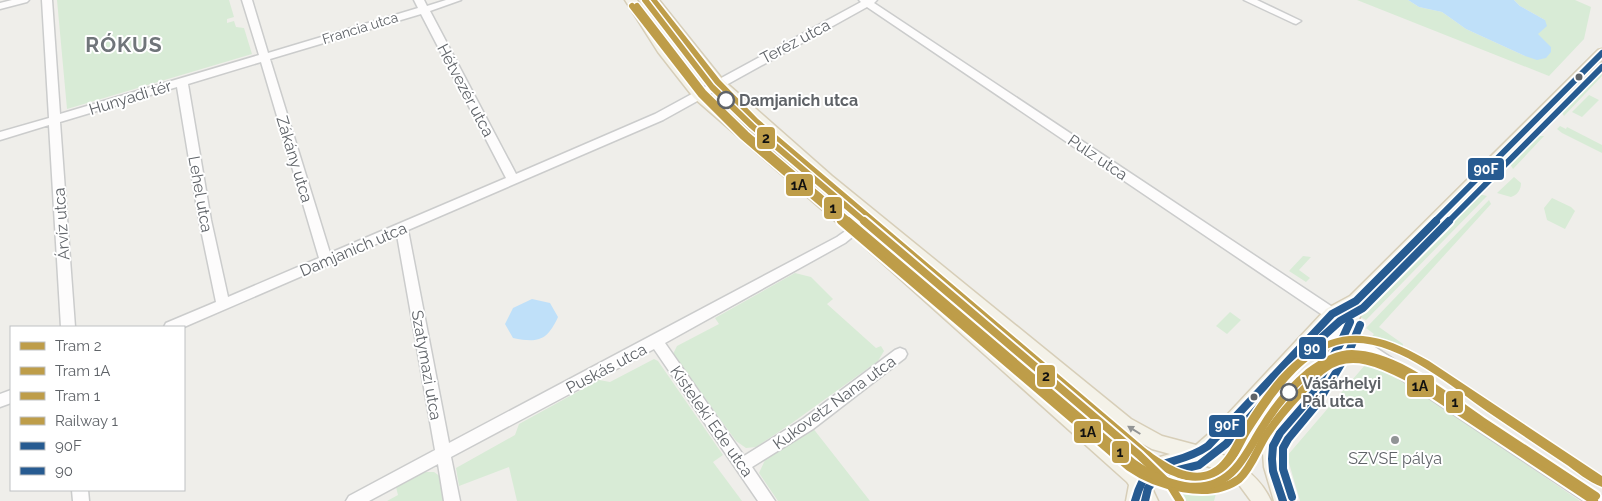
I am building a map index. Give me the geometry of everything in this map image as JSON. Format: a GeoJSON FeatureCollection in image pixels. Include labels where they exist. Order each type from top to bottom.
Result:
{"type":"FeatureCollection","features":[{"type":"Feature","properties":{"kind":"main road"},"geometry":{"type":"LineString","coordinates":[[631,0],[670,60],[699,95],[855,230],[1138,481],[1149,501]]}},
{"type":"Feature","properties":{"kind":"main road"},"geometry":{"type":"LineString","coordinates":[[653,0],[694,54],[720,83],[871,218],[1125,425],[1158,443],[1219,461],[1246,480],[1262,501]]}},
{"type":"Feature","properties":{"kind":"main road"},"geometry":{"type":"LineString","coordinates":[[1135,501],[1138,481],[1147,471],[1157,464],[1198,454],[1225,431],[1332,314],[1356,301],[1602,53]]}},
{"type":"Feature","properties":{"kind":"main road"},"geometry":{"type":"LineString","coordinates":[[1283,501],[1273,467],[1272,453],[1274,443],[1304,404],[1320,376],[1341,348],[1347,336],[1356,301]]}},
{"type":"Feature","properties":{"kind":"street"},"geometry":{"type":"LineString","coordinates":[[0,6],[24,0]]}},
{"type":"Feature","properties":{"kind":"street"},"geometry":{"type":"LineString","coordinates":[[0,136],[55,120],[47,0]]}},
{"type":"Feature","properties":{"kind":"street"},"geometry":{"type":"LineString","coordinates":[[247,0],[264,57]]}},
{"type":"Feature","properties":{"kind":"street","name":"Francia utca"},"geometry":{"type":"LineString","coordinates":[[264,57],[421,5],[456,0]]}},
{"type":"Feature","properties":{"kind":"street"},"geometry":{"type":"LineString","coordinates":[[1249,0],[1296,21]]}},
{"type":"Feature","properties":{"kind":"street","name":"Teréz utca"},"geometry":{"type":"LineString","coordinates":[[699,95],[868,1]]}},
{"type":"Feature","properties":{"kind":"street","name":"Pulz utca"},"geometry":{"type":"LineString","coordinates":[[868,1],[1332,314]]}},
{"type":"Feature","properties":{"kind":"street","name":"Hétvezér utca"},"geometry":{"type":"LineString","coordinates":[[421,5],[513,180]]}},
{"type":"Feature","properties":{"kind":"street","name":"Hunyadi tér"},"geometry":{"type":"LineString","coordinates":[[55,120],[264,57]]}},
{"type":"Feature","properties":{"kind":"street","name":"Zákány utca"},"geometry":{"type":"LineString","coordinates":[[264,57],[326,261]]}},
{"type":"Feature","properties":{"kind":"street","name":"Lehel utca"},"geometry":{"type":"LineString","coordinates":[[182,82],[205,220],[223,305]]}},
{"type":"Feature","properties":{"kind":"street","name":"Damjanich utca"},"geometry":{"type":"LineString","coordinates":[[173,326],[638,126],[699,95]]}},
{"type":"Feature","properties":{"kind":"street","name":"Árvíz utca"},"geometry":{"type":"LineString","coordinates":[[55,120],[68,326]]}},
{"type":"Feature","properties":{"kind":"street","name":"Szatymazi utca"},"geometry":{"type":"LineString","coordinates":[[402,228],[452,501]]}},
{"type":"Feature","properties":{"kind":"street","name":"Puskás utca"},"geometry":{"type":"LineString","coordinates":[[354,501],[656,341],[841,240],[855,230]]}},
{"type":"Feature","properties":{"kind":"street"},"geometry":{"type":"LineString","coordinates":[[1309,339],[1329,335],[1347,336],[1597,501]]}},
{"type":"Feature","properties":{"kind":"street","name":"Kisteleki Ede utca"},"geometry":{"type":"LineString","coordinates":[[656,341],[767,501]]}},
{"type":"Feature","properties":{"kind":"street","name":"Kukovetz Nana utca"},"geometry":{"type":"LineString","coordinates":[[742,465],[808,424],[900,354]]}},
{"type":"Feature","properties":{"kind":"green space"},"geometry":{"type":"Polygon","coordinates":[[[57,0],[229,0],[234,17],[227,19],[227,23],[234,21],[236,27],[244,28],[252,54],[67,109],[57,0]]]}},
{"type":"Feature","properties":{"kind":"green space"},"geometry":{"type":"Polygon","coordinates":[[[1357,0],[1408,0],[1419,7],[1442,12],[1466,29],[1525,56],[1545,20],[1520,6],[1514,0],[1575,0],[1591,7],[1584,39],[1549,76],[1357,0]]]}},
{"type":"Feature","properties":{"kind":"green space"},"geometry":{"type":"Polygon","coordinates":[[[1602,60],[1602,76],[1564,116],[1559,108],[1561,102],[1602,60]]]}},
{"type":"Feature","properties":{"kind":"green space"},"geometry":{"type":"Polygon","coordinates":[[[1589,95],[1599,100],[1582,117],[1572,112],[1589,95]]]}},
{"type":"Feature","properties":{"kind":"green space"},"geometry":{"type":"Polygon","coordinates":[[[1560,126],[1566,129],[1567,127],[1602,145],[1602,153],[1562,133],[1557,129],[1560,126]]]}},
{"type":"Feature","properties":{"kind":"green space"},"geometry":{"type":"Polygon","coordinates":[[[1536,136],[1544,136],[1513,169],[1510,164],[1511,160],[1536,136]]]}},
{"type":"Feature","properties":{"kind":"green space"},"geometry":{"type":"Polygon","coordinates":[[[1514,177],[1521,183],[1520,190],[1517,193],[1511,197],[1497,193],[1514,177]]]}},
{"type":"Feature","properties":{"kind":"green space"},"geometry":{"type":"Polygon","coordinates":[[[1479,194],[1487,196],[1366,320],[1356,315],[1479,194]]]}},
{"type":"Feature","properties":{"kind":"green space"},"geometry":{"type":"Polygon","coordinates":[[[1552,198],[1571,207],[1575,211],[1565,229],[1547,220],[1544,208],[1552,198]]]}},
{"type":"Feature","properties":{"kind":"green space"},"geometry":{"type":"Polygon","coordinates":[[[1489,200],[1491,204],[1379,327],[1403,344],[1403,354],[1414,361],[1368,341],[1374,334],[1366,328],[1489,200]]]}},
{"type":"Feature","properties":{"kind":"green space"},"geometry":{"type":"Polygon","coordinates":[[[1303,256],[1311,257],[1299,270],[1310,278],[1306,282],[1289,271],[1303,256]]]}},
{"type":"Feature","properties":{"kind":"green space"},"geometry":{"type":"Polygon","coordinates":[[[795,273],[811,277],[833,299],[827,304],[876,348],[881,346],[884,351],[878,361],[792,423],[756,447],[746,448],[736,441],[673,354],[677,346],[719,324],[715,318],[795,273]]]}},
{"type":"Feature","properties":{"kind":"green space"},"geometry":{"type":"Polygon","coordinates":[[[1230,312],[1241,320],[1227,334],[1216,326],[1230,312]]]}},
{"type":"Feature","properties":{"kind":"green space","name":"SZVSE pálya"},"geometry":{"type":"Polygon","coordinates":[[[1371,358],[1580,501],[1300,501],[1287,456],[1371,358]]]}},
{"type":"Feature","properties":{"kind":"green space"},"geometry":{"type":"Polygon","coordinates":[[[654,359],[658,361],[723,455],[713,462],[742,501],[517,501],[509,467],[459,486],[456,468],[515,435],[519,424],[599,380],[610,382],[654,359]]]}},
{"type":"Feature","properties":{"kind":"green space"},"geometry":{"type":"Polygon","coordinates":[[[812,427],[870,501],[778,501],[759,473],[765,460],[812,427]]]}},
{"type":"Feature","properties":{"kind":"green space"},"geometry":{"type":"Polygon","coordinates":[[[423,472],[434,472],[441,477],[445,501],[387,501],[398,495],[396,487],[423,472]]]}},
{"type":"Feature","properties":{"kind":"green space"},"geometry":{"type":"Polygon","coordinates":[[[1218,486],[1214,501],[1183,501],[1178,489],[1194,490],[1218,486]]]}},
{"type":"Feature","properties":{"kind":"water"},"geometry":{"type":"Polygon","coordinates":[[[1408,0],[1514,0],[1520,6],[1545,20],[1547,26],[1538,34],[1551,47],[1551,52],[1546,58],[1537,60],[1525,56],[1466,29],[1442,12],[1419,7],[1408,0]]]}},
{"type":"Feature","properties":{"kind":"water"},"geometry":{"type":"Polygon","coordinates":[[[532,299],[550,303],[558,317],[546,336],[535,340],[513,338],[505,324],[513,308],[532,299]]]}},
{"type":"Feature","properties":{"kind":"tram line","name":"2"},"geometry":{"type":"LineString","coordinates":[[645,0],[712,87],[752,126],[1139,455],[1170,485],[1180,501]]}},
{"type":"Feature","properties":{"kind":"tram line","name":"1A"},"geometry":{"type":"LineString","coordinates":[[632,6],[701,95],[742,136],[1129,467],[1154,482],[1168,487],[1197,491],[1212,490],[1238,480],[1249,466],[1267,434],[1315,376],[1335,362],[1358,359],[1375,362],[1407,377],[1594,501]]}},
{"type":"Feature","properties":{"kind":"tram line","name":"1"},"geometry":{"type":"LineString","coordinates":[[637,6],[704,93],[746,134],[1133,463],[1155,477],[1168,483],[1194,488],[1207,487],[1219,482],[1236,469],[1272,413],[1306,375],[1328,360],[1346,354],[1353,354],[1385,361],[1403,369],[1438,390],[1596,496]]}},
{"type":"Feature","properties":{"kind":"rail line","name":"1"},"geometry":{"type":"LineString","coordinates":[[653,0],[717,82],[755,121],[1141,451],[1170,470],[1192,477],[1203,477],[1213,474],[1223,467],[1266,400],[1291,371],[1320,348],[1335,342],[1352,339],[1389,346],[1426,364],[1602,482]]}},
{"type":"Feature","properties":{"kind":"transit line","name":"90F"},"geometry":{"type":"LineString","coordinates":[[1135,501],[1139,485],[1146,474],[1163,464],[1197,454],[1208,446],[1332,314],[1356,301],[1602,53]]}},
{"type":"Feature","properties":{"kind":"transit line","name":"90"},"geometry":{"type":"LineString","coordinates":[[1145,501],[1148,488],[1161,475],[1199,465],[1226,444],[1320,339],[1337,323],[1363,308],[1602,67]]}},
{"type":"Feature","properties":{"kind":"transit line","name":"90F"},"geometry":{"type":"LineString","coordinates":[[1283,501],[1273,471],[1273,446],[1280,433],[1306,403],[1340,344],[1350,322]]}},
{"type":"Feature","properties":{"kind":"transit line","name":"90"},"geometry":{"type":"LineString","coordinates":[[1292,497],[1283,469],[1283,448],[1288,439],[1317,404],[1350,349],[1360,325]]}},
{"type":"Feature","properties":{"kind":"place","name":"Damjanich utca"},"geometry":{"type":"Point","coordinates":[726,100]}},
{"type":"Feature","properties":{"kind":"place","name":"Vásárhelyi Pál utca"},"geometry":{"type":"Point","coordinates":[1289,392]}},
{"type":"Feature","properties":{"kind":"place","name":"SZVSE pálya"},"geometry":{"type":"Point","coordinates":[1395,440]}},
{"type":"Feature","properties":{"kind":"district","name":"RÓKUS"},"geometry":{"type":"Point","coordinates":[124,45]}}]}
